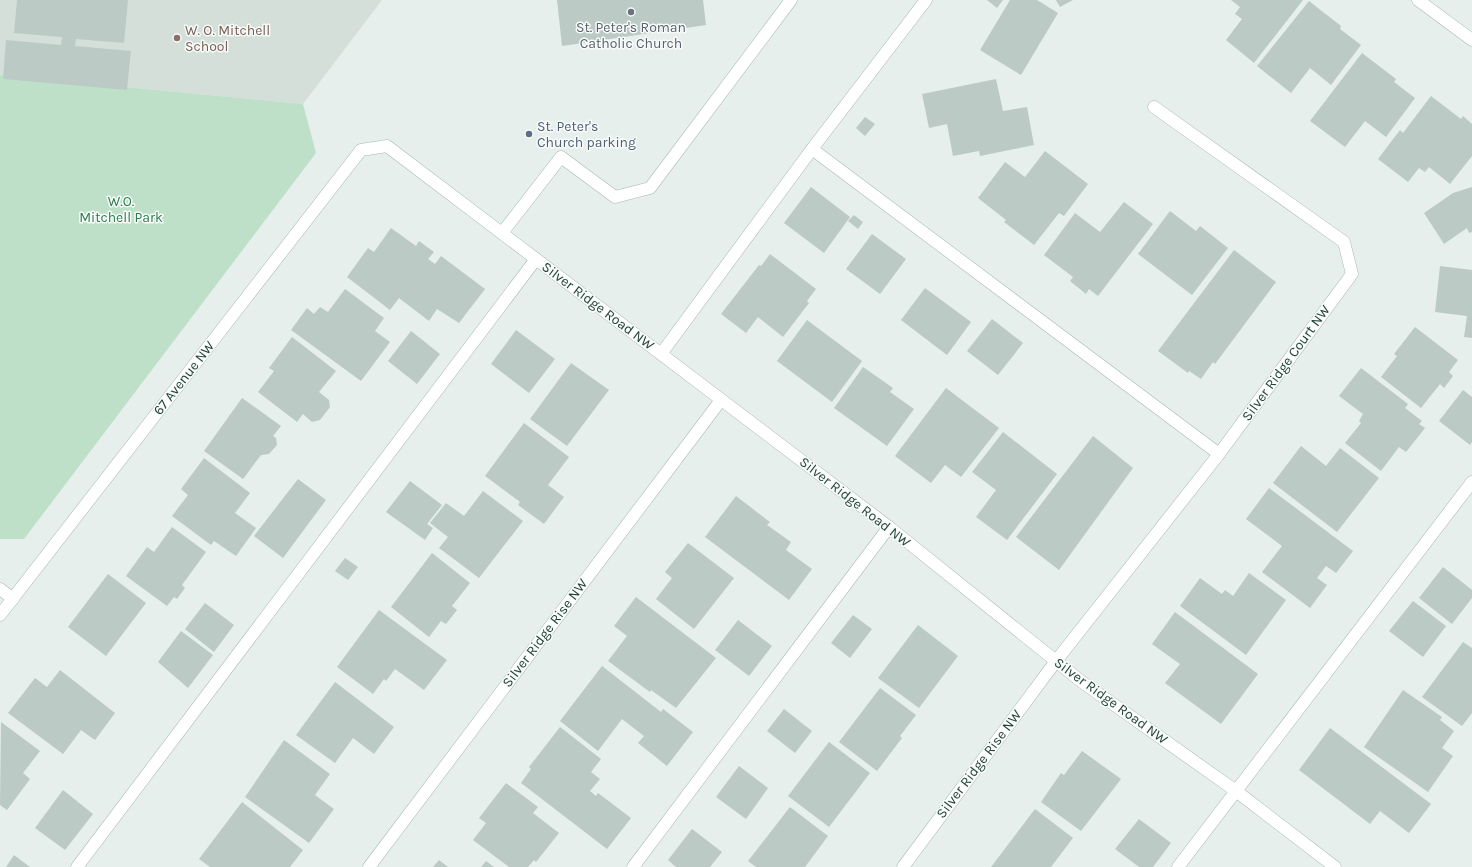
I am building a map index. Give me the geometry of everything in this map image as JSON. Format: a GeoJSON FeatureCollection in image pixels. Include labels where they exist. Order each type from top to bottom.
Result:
{"type":"FeatureCollection","features":[{"type":"Feature","properties":{"kind":"street"},"geometry":{"type":"LineString","coordinates":[[502,233],[561,157],[615,197],[650,188],[791,0]]}},
{"type":"Feature","properties":{"kind":"street"},"geometry":{"type":"LineString","coordinates":[[661,354],[812,149],[926,0]]}},
{"type":"Feature","properties":{"kind":"street"},"geometry":{"type":"LineString","coordinates":[[1418,0],[1472,40]]}},
{"type":"Feature","properties":{"kind":"street","name":"Silver Ridge Court NW"},"geometry":{"type":"LineString","coordinates":[[1056,661],[1218,454],[1352,274],[1344,242],[1154,107]]}},
{"type":"Feature","properties":{"kind":"street","name":"Silver Ridge Road NW"},"geometry":{"type":"LineString","coordinates":[[374,148],[387,146],[889,527],[1082,682],[1236,791],[1335,867]]}},
{"type":"Feature","properties":{"kind":"street","name":"67 Avenue NW"},"geometry":{"type":"LineString","coordinates":[[0,615],[362,150],[374,148]]}},
{"type":"Feature","properties":{"kind":"street"},"geometry":{"type":"LineString","coordinates":[[812,149],[1218,454]]}},
{"type":"Feature","properties":{"kind":"street"},"geometry":{"type":"LineString","coordinates":[[77,867],[536,259]]}},
{"type":"Feature","properties":{"kind":"street","name":"Silver Ridge Rise NW"},"geometry":{"type":"LineString","coordinates":[[369,867],[721,400]]}},
{"type":"Feature","properties":{"kind":"street"},"geometry":{"type":"LineString","coordinates":[[1178,867],[1472,482]]}},
{"type":"Feature","properties":{"kind":"street"},"geometry":{"type":"LineString","coordinates":[[633,867],[889,527]]}},
{"type":"Feature","properties":{"kind":"street"},"geometry":{"type":"LineString","coordinates":[[0,589],[13,599]]}},
{"type":"Feature","properties":{"kind":"street","name":"Silver Ridge Rise NW"},"geometry":{"type":"LineString","coordinates":[[903,867],[1056,661]]}},
{"type":"Feature","properties":{"kind":"shaded area","name":"W. O. Mitchell School"},"geometry":{"type":"Polygon","coordinates":[[[0,0],[382,0],[303,104],[0,75],[0,0]]]}},
{"type":"Feature","properties":{"kind":"green space","name":"W.O. Mitchell Park"},"geometry":{"type":"Polygon","coordinates":[[[0,75],[303,104],[316,153],[24,539],[0,539],[0,75]]]}},
{"type":"Feature","properties":{"kind":"building"},"geometry":{"type":"Polygon","coordinates":[[[17,0],[128,0],[124,43],[76,39],[75,46],[131,51],[127,90],[3,79],[6,40],[61,45],[62,37],[14,33],[17,0]]]}},
{"type":"Feature","properties":{"kind":"building","name":"St. Peter's Roman Catholic Church"},"geometry":{"type":"Polygon","coordinates":[[[557,0],[703,0],[706,25],[562,46],[557,0]]]}},
{"type":"Feature","properties":{"kind":"building"},"geometry":{"type":"Polygon","coordinates":[[[987,0],[1003,0],[997,8],[987,0]]]}},
{"type":"Feature","properties":{"kind":"building"},"geometry":{"type":"Polygon","coordinates":[[[1010,0],[1037,0],[1058,13],[1021,75],[980,50],[1010,0]]]}},
{"type":"Feature","properties":{"kind":"building"},"geometry":{"type":"Polygon","coordinates":[[[1056,0],[1073,0],[1060,7],[1056,0]]]}},
{"type":"Feature","properties":{"kind":"building"},"geometry":{"type":"Polygon","coordinates":[[[1231,0],[1303,0],[1254,63],[1226,40],[1242,19],[1235,14],[1240,7],[1231,0]]]}},
{"type":"Feature","properties":{"kind":"building"},"geometry":{"type":"Polygon","coordinates":[[[1309,1],[1341,26],[1340,29],[1361,45],[1331,85],[1310,68],[1291,93],[1257,66],[1309,1]]]}},
{"type":"Feature","properties":{"kind":"building"},"geometry":{"type":"Polygon","coordinates":[[[1362,53],[1396,79],[1394,82],[1415,98],[1386,137],[1365,121],[1345,147],[1310,121],[1362,53]]]}},
{"type":"Feature","properties":{"kind":"building"},"geometry":{"type":"Polygon","coordinates":[[[996,79],[1003,111],[1027,107],[1034,145],[980,156],[979,151],[953,156],[947,124],[929,128],[922,94],[996,79]]]}},
{"type":"Feature","properties":{"kind":"building"},"geometry":{"type":"Polygon","coordinates":[[[1431,96],[1461,119],[1463,116],[1472,124],[1472,156],[1450,184],[1429,167],[1425,172],[1419,168],[1408,182],[1378,159],[1400,130],[1403,133],[1431,96]]]}},
{"type":"Feature","properties":{"kind":"building"},"geometry":{"type":"Polygon","coordinates":[[[865,117],[875,124],[865,136],[856,128],[865,117]]]}},
{"type":"Feature","properties":{"kind":"building"},"geometry":{"type":"Polygon","coordinates":[[[1045,151],[1088,184],[1064,216],[1059,213],[1034,245],[1004,222],[1006,220],[978,198],[1005,162],[1025,177],[1045,151]]]}},
{"type":"Feature","properties":{"kind":"building"},"geometry":{"type":"Polygon","coordinates":[[[811,187],[850,217],[824,253],[784,223],[811,187]]]}},
{"type":"Feature","properties":{"kind":"building"},"geometry":{"type":"Polygon","coordinates":[[[1472,187],[1472,232],[1469,233],[1467,228],[1444,244],[1424,213],[1453,193],[1472,187]]]}},
{"type":"Feature","properties":{"kind":"building"},"geometry":{"type":"Polygon","coordinates":[[[1124,202],[1153,224],[1098,296],[1089,289],[1086,294],[1070,281],[1073,277],[1044,255],[1075,213],[1100,232],[1124,202]]]}},
{"type":"Feature","properties":{"kind":"building"},"geometry":{"type":"Polygon","coordinates":[[[1170,211],[1196,231],[1200,226],[1228,248],[1192,295],[1138,254],[1170,211]]]}},
{"type":"Feature","properties":{"kind":"building"},"geometry":{"type":"Polygon","coordinates":[[[854,215],[863,222],[858,229],[848,221],[854,215]]]}},
{"type":"Feature","properties":{"kind":"building"},"geometry":{"type":"Polygon","coordinates":[[[391,228],[416,246],[419,241],[434,252],[428,259],[435,264],[441,256],[485,289],[459,323],[437,309],[429,321],[399,298],[390,310],[347,277],[368,248],[374,252],[391,228]]]}},
{"type":"Feature","properties":{"kind":"building"},"geometry":{"type":"Polygon","coordinates":[[[872,234],[906,259],[880,294],[846,269],[872,234]]]}},
{"type":"Feature","properties":{"kind":"building"},"geometry":{"type":"Polygon","coordinates":[[[1234,250],[1276,282],[1215,364],[1213,362],[1201,379],[1189,371],[1188,373],[1158,351],[1234,250]]]}},
{"type":"Feature","properties":{"kind":"building"},"geometry":{"type":"Polygon","coordinates":[[[770,254],[816,289],[807,301],[809,303],[783,337],[758,317],[746,333],[721,314],[759,265],[761,266],[770,254]]]}},
{"type":"Feature","properties":{"kind":"building"},"geometry":{"type":"Polygon","coordinates":[[[1440,266],[1472,270],[1472,338],[1464,337],[1467,316],[1435,312],[1440,266]]]}},
{"type":"Feature","properties":{"kind":"building"},"geometry":{"type":"Polygon","coordinates":[[[925,288],[971,322],[947,355],[901,320],[925,288]]]}},
{"type":"Feature","properties":{"kind":"building"},"geometry":{"type":"Polygon","coordinates":[[[345,289],[384,318],[375,331],[390,342],[361,381],[291,330],[307,308],[314,314],[320,307],[328,312],[345,289]]]}},
{"type":"Feature","properties":{"kind":"building"},"geometry":{"type":"Polygon","coordinates":[[[992,319],[1023,343],[998,375],[967,351],[992,319]]]}},
{"type":"Feature","properties":{"kind":"building"},"geometry":{"type":"Polygon","coordinates":[[[807,320],[862,361],[832,402],[777,361],[807,320]]]}},
{"type":"Feature","properties":{"kind":"building"},"geometry":{"type":"Polygon","coordinates":[[[1415,327],[1458,360],[1449,372],[1453,376],[1444,388],[1440,384],[1421,408],[1381,377],[1397,356],[1394,354],[1415,327]]]}},
{"type":"Feature","properties":{"kind":"building"},"geometry":{"type":"Polygon","coordinates":[[[516,330],[555,359],[529,393],[491,364],[516,330]]]}},
{"type":"Feature","properties":{"kind":"building"},"geometry":{"type":"Polygon","coordinates":[[[411,331],[440,354],[417,384],[388,361],[411,331]]]}},
{"type":"Feature","properties":{"kind":"building"},"geometry":{"type":"Polygon","coordinates":[[[292,337],[336,371],[319,392],[329,400],[330,407],[320,420],[312,422],[303,414],[297,422],[258,392],[274,371],[269,368],[292,337]]]}},
{"type":"Feature","properties":{"kind":"building"},"geometry":{"type":"Polygon","coordinates":[[[571,363],[609,390],[567,446],[530,419],[571,363]]]}},
{"type":"Feature","properties":{"kind":"building"},"geometry":{"type":"Polygon","coordinates":[[[863,367],[893,388],[890,392],[914,409],[887,446],[834,408],[863,367]]]}},
{"type":"Feature","properties":{"kind":"building"},"geometry":{"type":"Polygon","coordinates":[[[1361,368],[1408,404],[1405,408],[1422,421],[1419,424],[1425,428],[1406,452],[1399,447],[1381,471],[1345,443],[1361,423],[1359,421],[1363,414],[1339,396],[1361,368]]]}},
{"type":"Feature","properties":{"kind":"building"},"geometry":{"type":"Polygon","coordinates":[[[946,388],[999,428],[961,477],[945,465],[931,483],[895,456],[946,388]]]}},
{"type":"Feature","properties":{"kind":"building"},"geometry":{"type":"Polygon","coordinates":[[[1463,390],[1472,397],[1472,442],[1470,445],[1439,421],[1463,390]]]}},
{"type":"Feature","properties":{"kind":"building"},"geometry":{"type":"Polygon","coordinates":[[[242,398],[281,426],[273,436],[276,438],[277,445],[269,454],[261,455],[243,479],[204,451],[242,398]]]}},
{"type":"Feature","properties":{"kind":"building"},"geometry":{"type":"Polygon","coordinates":[[[524,423],[569,457],[548,485],[564,497],[544,524],[518,505],[520,502],[485,476],[524,423]]]}},
{"type":"Feature","properties":{"kind":"building"},"geometry":{"type":"Polygon","coordinates":[[[1003,432],[1057,474],[1007,540],[976,517],[996,490],[972,472],[1003,432]]]}},
{"type":"Feature","properties":{"kind":"building"},"geometry":{"type":"Polygon","coordinates":[[[1093,436],[1133,468],[1059,570],[1016,537],[1093,436]]]}},
{"type":"Feature","properties":{"kind":"building"},"geometry":{"type":"Polygon","coordinates":[[[1301,446],[1326,466],[1340,448],[1379,478],[1337,532],[1273,483],[1301,446]]]}},
{"type":"Feature","properties":{"kind":"building"},"geometry":{"type":"Polygon","coordinates":[[[204,458],[250,493],[235,513],[256,528],[236,556],[214,541],[211,545],[172,516],[188,495],[181,489],[204,458]]]}},
{"type":"Feature","properties":{"kind":"building"},"geometry":{"type":"Polygon","coordinates":[[[298,479],[326,500],[283,558],[254,536],[298,479]]]}},
{"type":"Feature","properties":{"kind":"building"},"geometry":{"type":"Polygon","coordinates":[[[410,481],[442,505],[427,524],[433,528],[425,540],[386,512],[410,481]]]}},
{"type":"Feature","properties":{"kind":"building"},"geometry":{"type":"Polygon","coordinates":[[[1269,488],[1353,551],[1336,573],[1326,566],[1317,578],[1327,585],[1310,608],[1262,572],[1282,546],[1246,519],[1269,488]]]}},
{"type":"Feature","properties":{"kind":"building"},"geometry":{"type":"Polygon","coordinates":[[[483,491],[523,521],[479,578],[439,548],[448,537],[430,523],[446,503],[464,516],[483,491]]]}},
{"type":"Feature","properties":{"kind":"building"},"geometry":{"type":"Polygon","coordinates":[[[736,496],[770,522],[767,525],[791,542],[786,550],[812,569],[789,600],[705,537],[736,496]]]}},
{"type":"Feature","properties":{"kind":"building"},"geometry":{"type":"Polygon","coordinates":[[[172,527],[206,552],[182,585],[185,588],[177,599],[174,597],[167,606],[126,576],[147,547],[154,552],[172,527]]]}},
{"type":"Feature","properties":{"kind":"building"},"geometry":{"type":"Polygon","coordinates":[[[688,543],[734,578],[694,629],[656,599],[672,578],[665,572],[688,543]]]}},
{"type":"Feature","properties":{"kind":"building"},"geometry":{"type":"Polygon","coordinates":[[[432,553],[470,583],[452,606],[457,610],[446,624],[441,621],[429,637],[391,607],[432,553]]]}},
{"type":"Feature","properties":{"kind":"building"},"geometry":{"type":"Polygon","coordinates":[[[345,558],[358,567],[348,580],[335,571],[345,558]]]}},
{"type":"Feature","properties":{"kind":"building"},"geometry":{"type":"Polygon","coordinates":[[[1443,567],[1472,590],[1472,598],[1452,624],[1419,598],[1443,567]]]}},
{"type":"Feature","properties":{"kind":"building"},"geometry":{"type":"Polygon","coordinates":[[[1249,573],[1286,600],[1246,655],[1180,606],[1200,578],[1222,594],[1225,590],[1233,596],[1249,573]]]}},
{"type":"Feature","properties":{"kind":"building"},"geometry":{"type":"Polygon","coordinates":[[[108,574],[146,603],[106,656],[68,627],[108,574]]]}},
{"type":"Feature","properties":{"kind":"building"},"geometry":{"type":"Polygon","coordinates":[[[636,597],[716,658],[676,708],[651,690],[650,692],[608,661],[627,636],[614,626],[636,597]]]}},
{"type":"Feature","properties":{"kind":"building"},"geometry":{"type":"Polygon","coordinates":[[[1413,601],[1446,626],[1423,657],[1389,631],[1413,601]]]}},
{"type":"Feature","properties":{"kind":"building"},"geometry":{"type":"Polygon","coordinates":[[[205,603],[234,625],[214,652],[185,629],[205,603]]]}},
{"type":"Feature","properties":{"kind":"building"},"geometry":{"type":"Polygon","coordinates":[[[379,610],[447,660],[424,690],[395,669],[386,681],[384,679],[373,694],[337,667],[379,610]]]}},
{"type":"Feature","properties":{"kind":"building"},"geometry":{"type":"Polygon","coordinates":[[[1175,612],[1258,674],[1221,724],[1165,683],[1180,664],[1152,644],[1175,612]]]}},
{"type":"Feature","properties":{"kind":"building"},"geometry":{"type":"Polygon","coordinates":[[[853,615],[872,629],[850,658],[831,643],[853,615]]]}},
{"type":"Feature","properties":{"kind":"building"},"geometry":{"type":"Polygon","coordinates":[[[738,620],[772,646],[749,676],[715,650],[738,620]]]}},
{"type":"Feature","properties":{"kind":"building"},"geometry":{"type":"Polygon","coordinates":[[[918,625],[958,656],[919,708],[878,678],[918,625]]]}},
{"type":"Feature","properties":{"kind":"building"},"geometry":{"type":"Polygon","coordinates":[[[181,631],[213,655],[188,688],[158,662],[181,631]]]}},
{"type":"Feature","properties":{"kind":"building"},"geometry":{"type":"Polygon","coordinates":[[[1463,642],[1472,648],[1472,713],[1462,726],[1422,697],[1463,642]]]}},
{"type":"Feature","properties":{"kind":"building"},"geometry":{"type":"Polygon","coordinates":[[[602,666],[661,712],[663,709],[693,732],[667,766],[638,743],[644,736],[622,719],[598,751],[560,721],[602,666]]]}},
{"type":"Feature","properties":{"kind":"building"},"geometry":{"type":"Polygon","coordinates":[[[60,670],[115,713],[95,740],[81,730],[63,754],[8,713],[35,678],[47,687],[60,670]]]}},
{"type":"Feature","properties":{"kind":"building"},"geometry":{"type":"Polygon","coordinates":[[[335,682],[394,727],[374,754],[353,738],[335,763],[296,735],[335,682]]]}},
{"type":"Feature","properties":{"kind":"building"},"geometry":{"type":"Polygon","coordinates":[[[880,688],[916,715],[900,736],[902,738],[877,771],[839,742],[880,688]]]}},
{"type":"Feature","properties":{"kind":"building"},"geometry":{"type":"Polygon","coordinates":[[[1403,690],[1442,717],[1440,720],[1454,731],[1442,748],[1453,756],[1428,792],[1364,747],[1403,690]]]}},
{"type":"Feature","properties":{"kind":"building"},"geometry":{"type":"Polygon","coordinates":[[[784,709],[812,731],[795,753],[767,731],[784,709]]]}},
{"type":"Feature","properties":{"kind":"building"},"geometry":{"type":"Polygon","coordinates":[[[1,722],[40,751],[23,773],[30,779],[7,810],[0,805],[1,722]]]}},
{"type":"Feature","properties":{"kind":"building"},"geometry":{"type":"Polygon","coordinates":[[[560,727],[601,759],[591,772],[600,779],[590,791],[596,796],[598,793],[631,818],[607,849],[521,783],[531,769],[529,767],[560,727]]]}},
{"type":"Feature","properties":{"kind":"building"},"geometry":{"type":"Polygon","coordinates":[[[1330,728],[1431,804],[1409,833],[1380,811],[1370,824],[1299,770],[1330,728]]]}},
{"type":"Feature","properties":{"kind":"building"},"geometry":{"type":"Polygon","coordinates":[[[284,740],[330,774],[315,795],[334,809],[309,843],[245,797],[284,740]]]}},
{"type":"Feature","properties":{"kind":"building"},"geometry":{"type":"Polygon","coordinates":[[[829,742],[870,773],[829,827],[788,796],[829,742]]]}},
{"type":"Feature","properties":{"kind":"building"},"geometry":{"type":"Polygon","coordinates":[[[1082,751],[1121,779],[1081,831],[1041,802],[1061,773],[1064,775],[1082,751]]]}},
{"type":"Feature","properties":{"kind":"building"},"geometry":{"type":"Polygon","coordinates":[[[739,766],[768,788],[746,819],[716,797],[739,766]]]}},
{"type":"Feature","properties":{"kind":"building"},"geometry":{"type":"Polygon","coordinates":[[[506,783],[538,807],[533,813],[559,833],[536,862],[534,860],[528,867],[509,867],[473,840],[486,823],[479,818],[506,783]]]}},
{"type":"Feature","properties":{"kind":"building"},"geometry":{"type":"Polygon","coordinates":[[[63,790],[93,814],[65,850],[35,828],[63,790]]]}},
{"type":"Feature","properties":{"kind":"building"},"geometry":{"type":"Polygon","coordinates":[[[242,802],[303,850],[290,867],[210,867],[199,859],[242,802]]]}},
{"type":"Feature","properties":{"kind":"building"},"geometry":{"type":"Polygon","coordinates":[[[790,807],[828,836],[805,867],[756,867],[748,861],[790,807]]]}},
{"type":"Feature","properties":{"kind":"building"},"geometry":{"type":"Polygon","coordinates":[[[1035,809],[1073,838],[1051,867],[991,867],[1035,809]]]}},
{"type":"Feature","properties":{"kind":"building"},"geometry":{"type":"Polygon","coordinates":[[[1139,819],[1171,843],[1153,867],[1139,867],[1115,849],[1139,819]]]}},
{"type":"Feature","properties":{"kind":"building"},"geometry":{"type":"Polygon","coordinates":[[[692,829],[722,852],[710,867],[676,867],[668,860],[692,829]]]}},
{"type":"Feature","properties":{"kind":"building"},"geometry":{"type":"Polygon","coordinates":[[[14,855],[30,867],[6,867],[14,855]]]}},
{"type":"Feature","properties":{"kind":"building"},"geometry":{"type":"Polygon","coordinates":[[[439,860],[448,867],[433,867],[439,860]]]}},
{"type":"Feature","properties":{"kind":"building"},"geometry":{"type":"Polygon","coordinates":[[[486,861],[494,867],[481,867],[486,861]]]}},
{"type":"Feature","properties":{"kind":"place","name":"St. Peter's Roman Catholic Church"},"geometry":{"type":"Point","coordinates":[631,12]}},
{"type":"Feature","properties":{"kind":"place","name":"W. O. Mitchell School"},"geometry":{"type":"Point","coordinates":[177,38]}},
{"type":"Feature","properties":{"kind":"place","name":"St. Peter's Church parking"},"geometry":{"type":"Point","coordinates":[529,134]}}]}
